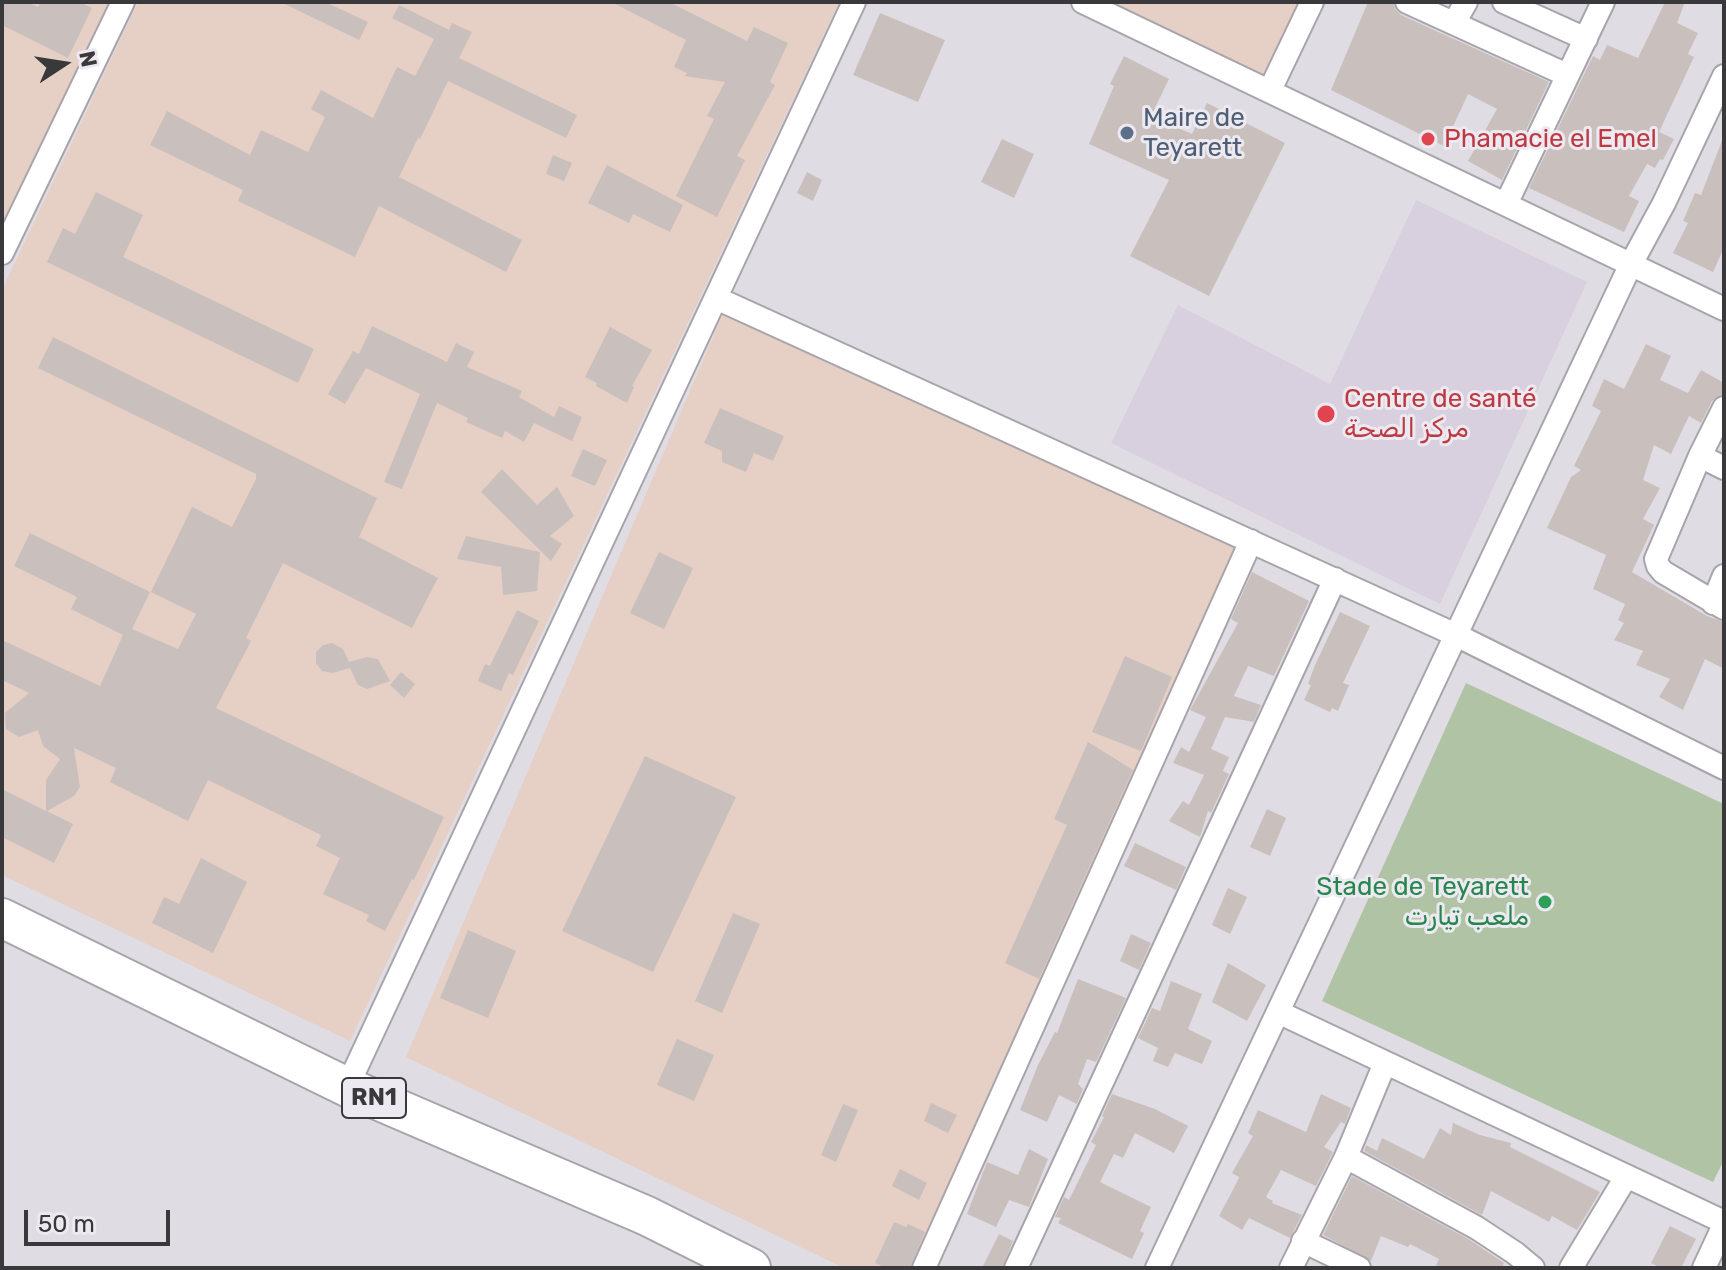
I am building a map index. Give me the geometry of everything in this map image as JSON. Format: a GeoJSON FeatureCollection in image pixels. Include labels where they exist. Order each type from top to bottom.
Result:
{"type":"FeatureCollection","features":[{"type":"Feature","properties":{"kind":"highway","name":"RN1"},"geometry":{"type":"LineString","coordinates":[[2,918],[347,1087],[647,1216],[751,1268]]}},
{"type":"Feature","properties":{"kind":"street"},"geometry":{"type":"LineString","coordinates":[[2,253],[123,2]]}},
{"type":"Feature","properties":{"kind":"street"},"geometry":{"type":"LineString","coordinates":[[347,1087],[854,2]]}},
{"type":"Feature","properties":{"kind":"street"},"geometry":{"type":"LineString","coordinates":[[1083,2],[1724,309]]}},
{"type":"Feature","properties":{"kind":"street"},"geometry":{"type":"LineString","coordinates":[[1270,90],[1312,2]]}},
{"type":"Feature","properties":{"kind":"street"},"geometry":{"type":"LineString","coordinates":[[1407,2],[1567,75]]}},
{"type":"Feature","properties":{"kind":"street"},"geometry":{"type":"LineString","coordinates":[[1454,23],[1466,2]]}},
{"type":"Feature","properties":{"kind":"street"},"geometry":{"type":"LineString","coordinates":[[1504,2],[1586,39]]}},
{"type":"Feature","properties":{"kind":"street"},"geometry":{"type":"LineString","coordinates":[[1506,204],[1603,2]]}},
{"type":"Feature","properties":{"kind":"street"},"geometry":{"type":"LineString","coordinates":[[1157,1268],[1631,264],[1664,203],[1724,76]]}},
{"type":"Feature","properties":{"kind":"street"},"geometry":{"type":"LineString","coordinates":[[716,298],[1456,635],[1724,768]]}},
{"type":"Feature","properties":{"kind":"street"},"geometry":{"type":"LineString","coordinates":[[1724,408],[1656,559],[1663,572],[1718,605],[1724,576]]}},
{"type":"Feature","properties":{"kind":"street"},"geometry":{"type":"LineString","coordinates":[[1700,456],[1724,468]]}},
{"type":"Feature","properties":{"kind":"street"},"geometry":{"type":"LineString","coordinates":[[924,1268],[1251,541]]}},
{"type":"Feature","properties":{"kind":"street"},"geometry":{"type":"LineString","coordinates":[[1016,1268],[1335,579]]}},
{"type":"Feature","properties":{"kind":"street"},"geometry":{"type":"LineString","coordinates":[[1278,1012],[1724,1224],[1704,1268]]}},
{"type":"Feature","properties":{"kind":"street"},"geometry":{"type":"LineString","coordinates":[[1291,1268],[1346,1157],[1385,1063]]}},
{"type":"Feature","properties":{"kind":"street"},"geometry":{"type":"LineString","coordinates":[[1346,1157],[1477,1228],[1533,1268]]}},
{"type":"Feature","properties":{"kind":"street"},"geometry":{"type":"LineString","coordinates":[[1571,1268],[1626,1177]]}},
{"type":"Feature","properties":{"kind":"street"},"geometry":{"type":"LineString","coordinates":[[1303,1241],[1359,1268]]}},
{"type":"Feature","properties":{"kind":"shaded area"},"geometry":{"type":"Polygon","coordinates":[[[2,2],[110,2],[2,226],[2,2]]]}},
{"type":"Feature","properties":{"kind":"shaded area"},"geometry":{"type":"Polygon","coordinates":[[[138,2],[839,2],[350,1041],[2,875],[2,290],[138,2]]]}},
{"type":"Feature","properties":{"kind":"shaded area"},"geometry":{"type":"Polygon","coordinates":[[[1100,2],[1306,2],[1268,82],[1100,2]]]}},
{"type":"Feature","properties":{"kind":"shaded area","name":"Centre de santé مركز الصحة"},"geometry":{"type":"Polygon","coordinates":[[[1416,200],[1587,282],[1440,604],[1111,443],[1178,305],[1330,384],[1416,200]]]}},
{"type":"Feature","properties":{"kind":"shaded area"},"geometry":{"type":"Polygon","coordinates":[[[724,311],[1241,546],[917,1268],[844,1268],[406,1057],[724,311]]]}},
{"type":"Feature","properties":{"kind":"green space","name":"Stade de Teyarett ملعب تيارت"},"geometry":{"type":"Polygon","coordinates":[[[1466,683],[1724,804],[1724,1160],[1713,1182],[1322,1001],[1466,683]]]}},
{"type":"Feature","properties":{"kind":"building"},"geometry":{"type":"Polygon","coordinates":[[[2,2],[27,2],[38,7],[40,2],[80,2],[92,8],[68,58],[2,25],[2,2]]]}},
{"type":"Feature","properties":{"kind":"building"},"geometry":{"type":"Polygon","coordinates":[[[281,2],[325,2],[368,22],[359,40],[281,2]]]}},
{"type":"Feature","properties":{"kind":"building"},"geometry":{"type":"Polygon","coordinates":[[[611,2],[669,2],[747,41],[754,27],[788,43],[770,82],[775,85],[737,156],[745,160],[717,217],[676,196],[714,119],[707,116],[725,82],[685,76],[687,73],[674,67],[686,40],[611,2]]]}},
{"type":"Feature","properties":{"kind":"building"},"geometry":{"type":"Polygon","coordinates":[[[1368,2],[1393,2],[1401,15],[1549,82],[1502,180],[1468,161],[1497,109],[1468,94],[1444,146],[1331,90],[1368,2]]]}},
{"type":"Feature","properties":{"kind":"building"},"geometry":{"type":"Polygon","coordinates":[[[1665,2],[1685,2],[1677,23],[1698,33],[1688,54],[1694,57],[1659,132],[1674,139],[1655,168],[1647,164],[1629,196],[1639,201],[1624,232],[1529,188],[1593,56],[1600,60],[1607,45],[1638,58],[1665,2]]]}},
{"type":"Feature","properties":{"kind":"building"},"geometry":{"type":"Polygon","coordinates":[[[399,5],[449,30],[452,23],[472,32],[459,58],[577,115],[566,138],[448,81],[399,177],[522,240],[506,272],[379,206],[355,257],[238,201],[243,190],[150,145],[167,111],[250,155],[261,130],[308,152],[325,117],[311,109],[321,90],[373,118],[397,67],[415,76],[434,39],[392,18],[399,5]]]}},
{"type":"Feature","properties":{"kind":"building"},"geometry":{"type":"Polygon","coordinates":[[[880,13],[945,40],[918,102],[853,75],[880,13]]]}},
{"type":"Feature","properties":{"kind":"building"},"geometry":{"type":"Polygon","coordinates":[[[1124,56],[1169,79],[1151,116],[1192,134],[1207,103],[1285,143],[1209,296],[1130,256],[1169,180],[1089,144],[1114,86],[1110,84],[1124,56]]]}},
{"type":"Feature","properties":{"kind":"building"},"geometry":{"type":"Polygon","coordinates":[[[1723,138],[1724,248],[1713,272],[1673,253],[1688,223],[1683,221],[1695,193],[1701,195],[1723,138]]]}},
{"type":"Feature","properties":{"kind":"building"},"geometry":{"type":"Polygon","coordinates":[[[1002,139],[1034,154],[1014,198],[981,182],[1002,139]]]}},
{"type":"Feature","properties":{"kind":"building"},"geometry":{"type":"Polygon","coordinates":[[[553,155],[572,163],[564,181],[546,174],[553,155]]]}},
{"type":"Feature","properties":{"kind":"building"},"geometry":{"type":"Polygon","coordinates":[[[607,165],[683,205],[670,232],[633,214],[629,223],[588,203],[607,165]]]}},
{"type":"Feature","properties":{"kind":"building"},"geometry":{"type":"Polygon","coordinates":[[[807,172],[822,180],[813,201],[797,193],[807,172]]]}},
{"type":"Feature","properties":{"kind":"building"},"geometry":{"type":"Polygon","coordinates":[[[96,192],[143,215],[123,257],[314,349],[298,383],[47,262],[63,228],[75,234],[96,192]]]}},
{"type":"Feature","properties":{"kind":"building"},"geometry":{"type":"Polygon","coordinates":[[[372,326],[447,362],[456,343],[474,352],[467,367],[522,391],[519,397],[554,417],[559,406],[582,417],[572,441],[534,423],[524,442],[505,431],[502,438],[466,422],[468,418],[437,403],[402,489],[384,482],[420,394],[366,368],[345,404],[328,394],[353,351],[359,354],[372,326]]]}},
{"type":"Feature","properties":{"kind":"building"},"geometry":{"type":"Polygon","coordinates":[[[610,327],[652,350],[632,386],[627,403],[585,377],[610,327]]]}},
{"type":"Feature","properties":{"kind":"building"},"geometry":{"type":"Polygon","coordinates":[[[53,337],[377,498],[359,537],[438,578],[412,628],[283,563],[246,638],[251,641],[216,708],[444,817],[385,931],[366,921],[369,915],[323,894],[340,858],[316,846],[321,835],[208,780],[188,821],[110,782],[116,768],[74,748],[80,787],[74,796],[47,811],[73,824],[54,863],[2,837],[2,789],[46,811],[46,780],[60,759],[43,746],[38,730],[19,737],[6,729],[5,713],[29,693],[2,680],[2,640],[100,686],[123,635],[71,609],[77,597],[14,566],[30,533],[150,592],[132,629],[178,649],[196,614],[151,592],[192,507],[232,527],[256,479],[256,474],[38,368],[53,337]]]}},
{"type":"Feature","properties":{"kind":"building"},"geometry":{"type":"Polygon","coordinates":[[[1646,344],[1671,356],[1660,380],[1688,393],[1701,370],[1724,383],[1724,394],[1712,401],[1701,423],[1689,416],[1671,454],[1654,445],[1643,480],[1660,488],[1643,519],[1654,525],[1632,572],[1707,616],[1724,622],[1724,669],[1705,659],[1683,710],[1659,697],[1670,679],[1636,665],[1643,651],[1614,640],[1624,623],[1618,620],[1625,604],[1593,589],[1606,555],[1547,528],[1571,477],[1581,470],[1574,466],[1601,411],[1592,406],[1604,379],[1624,389],[1646,344]]]}},
{"type":"Feature","properties":{"kind":"building"},"geometry":{"type":"Polygon","coordinates":[[[720,408],[784,436],[773,461],[754,453],[746,472],[722,462],[722,451],[704,443],[720,408]]]}},
{"type":"Feature","properties":{"kind":"building"},"geometry":{"type":"Polygon","coordinates":[[[583,449],[607,460],[595,486],[571,476],[583,449]]]}},
{"type":"Feature","properties":{"kind":"building"},"geometry":{"type":"Polygon","coordinates":[[[502,469],[537,505],[557,487],[574,516],[550,536],[562,544],[551,561],[481,492],[502,469]]]}},
{"type":"Feature","properties":{"kind":"building"},"geometry":{"type":"Polygon","coordinates":[[[466,536],[540,552],[537,591],[503,595],[501,567],[457,559],[466,536]]]}},
{"type":"Feature","properties":{"kind":"building"},"geometry":{"type":"Polygon","coordinates":[[[659,552],[693,568],[664,629],[630,613],[659,552]]]}},
{"type":"Feature","properties":{"kind":"building"},"geometry":{"type":"Polygon","coordinates":[[[1252,572],[1309,601],[1274,676],[1248,666],[1234,696],[1261,705],[1254,722],[1225,717],[1211,749],[1229,757],[1223,771],[1229,774],[1211,813],[1208,811],[1200,837],[1169,821],[1183,801],[1189,805],[1204,775],[1173,763],[1181,747],[1189,752],[1206,717],[1190,710],[1238,623],[1231,619],[1252,572]]]}},
{"type":"Feature","properties":{"kind":"building"},"geometry":{"type":"Polygon","coordinates":[[[517,610],[539,621],[513,675],[509,673],[501,691],[478,681],[485,664],[490,666],[517,610]]]}},
{"type":"Feature","properties":{"kind":"building"},"geometry":{"type":"Polygon","coordinates":[[[1340,612],[1370,626],[1343,683],[1349,685],[1338,711],[1332,708],[1330,712],[1304,700],[1315,665],[1340,612]]]}},
{"type":"Feature","properties":{"kind":"building"},"geometry":{"type":"Polygon","coordinates":[[[332,643],[343,649],[349,662],[367,657],[378,659],[390,681],[367,689],[358,685],[350,668],[333,673],[322,671],[316,663],[316,652],[323,645],[332,643]]]}},
{"type":"Feature","properties":{"kind":"building"},"geometry":{"type":"Polygon","coordinates":[[[1125,656],[1172,677],[1141,751],[1092,732],[1125,656]]]}},
{"type":"Feature","properties":{"kind":"building"},"geometry":{"type":"Polygon","coordinates":[[[401,672],[415,684],[404,698],[390,685],[401,672]]]}},
{"type":"Feature","properties":{"kind":"building"},"geometry":{"type":"Polygon","coordinates":[[[1088,742],[1133,770],[1039,979],[1005,963],[1067,825],[1054,819],[1088,742]]]}},
{"type":"Feature","properties":{"kind":"building"},"geometry":{"type":"Polygon","coordinates":[[[645,756],[736,797],[653,972],[562,931],[645,756]]]}},
{"type":"Feature","properties":{"kind":"building"},"geometry":{"type":"Polygon","coordinates":[[[1267,809],[1286,818],[1270,856],[1250,847],[1267,809]]]}},
{"type":"Feature","properties":{"kind":"building"},"geometry":{"type":"Polygon","coordinates":[[[1135,843],[1186,867],[1176,890],[1124,866],[1135,843]]]}},
{"type":"Feature","properties":{"kind":"building"},"geometry":{"type":"Polygon","coordinates":[[[201,858],[247,882],[213,953],[152,923],[164,897],[179,904],[201,858]]]}},
{"type":"Feature","properties":{"kind":"building"},"geometry":{"type":"Polygon","coordinates":[[[1228,888],[1247,897],[1230,934],[1212,925],[1228,888]]]}},
{"type":"Feature","properties":{"kind":"building"},"geometry":{"type":"Polygon","coordinates":[[[733,913],[760,924],[722,1013],[695,1001],[733,913]]]}},
{"type":"Feature","properties":{"kind":"building"},"geometry":{"type":"Polygon","coordinates":[[[468,930],[516,951],[488,1018],[440,998],[468,930]]]}},
{"type":"Feature","properties":{"kind":"building"},"geometry":{"type":"Polygon","coordinates":[[[1131,934],[1151,943],[1139,970],[1120,961],[1131,934]]]}},
{"type":"Feature","properties":{"kind":"building"},"geometry":{"type":"Polygon","coordinates":[[[1228,963],[1266,985],[1247,1021],[1212,1002],[1228,963]]]}},
{"type":"Feature","properties":{"kind":"building"},"geometry":{"type":"Polygon","coordinates":[[[1078,979],[1126,998],[1096,1062],[1087,1059],[1078,1084],[1083,1089],[1077,1104],[1059,1095],[1047,1122],[1020,1110],[1038,1065],[1057,1033],[1078,979]]]}},
{"type":"Feature","properties":{"kind":"building"},"geometry":{"type":"Polygon","coordinates":[[[1171,981],[1202,994],[1188,1029],[1212,1041],[1202,1064],[1175,1053],[1168,1067],[1153,1061],[1158,1048],[1138,1038],[1152,1008],[1160,1011],[1171,981]]]}},
{"type":"Feature","properties":{"kind":"building"},"geometry":{"type":"Polygon","coordinates":[[[677,1039],[714,1055],[694,1101],[657,1085],[677,1039]]]}},
{"type":"Feature","properties":{"kind":"building"},"geometry":{"type":"Polygon","coordinates":[[[1112,1094],[1155,1109],[1188,1126],[1174,1153],[1135,1133],[1123,1158],[1114,1154],[1100,1182],[1151,1207],[1132,1259],[1058,1223],[1061,1218],[1055,1217],[1064,1197],[1069,1200],[1096,1145],[1091,1142],[1112,1094]]]}},
{"type":"Feature","properties":{"kind":"building"},"geometry":{"type":"Polygon","coordinates":[[[1321,1094],[1351,1108],[1345,1124],[1341,1122],[1324,1147],[1333,1152],[1316,1186],[1281,1170],[1266,1197],[1272,1203],[1302,1215],[1290,1238],[1249,1218],[1242,1230],[1219,1216],[1239,1177],[1232,1173],[1253,1136],[1248,1133],[1258,1110],[1306,1132],[1321,1094]]]}},
{"type":"Feature","properties":{"kind":"building"},"geometry":{"type":"Polygon","coordinates":[[[931,1103],[957,1115],[948,1133],[924,1121],[931,1103]]]}},
{"type":"Feature","properties":{"kind":"building"},"geometry":{"type":"Polygon","coordinates":[[[843,1104],[858,1110],[836,1162],[821,1155],[843,1104]]]}},
{"type":"Feature","properties":{"kind":"building"},"geometry":{"type":"Polygon","coordinates":[[[1453,1123],[1480,1135],[1511,1143],[1510,1147],[1600,1192],[1577,1230],[1552,1216],[1549,1222],[1491,1191],[1482,1215],[1364,1151],[1366,1145],[1377,1151],[1382,1138],[1424,1159],[1440,1128],[1451,1135],[1453,1123]]]}},
{"type":"Feature","properties":{"kind":"building"},"geometry":{"type":"Polygon","coordinates":[[[1029,1149],[1048,1159],[1029,1207],[1009,1200],[996,1227],[967,1214],[987,1162],[1018,1175],[1029,1149]]]}},
{"type":"Feature","properties":{"kind":"building"},"geometry":{"type":"Polygon","coordinates":[[[900,1169],[927,1183],[919,1200],[892,1186],[900,1169]]]}},
{"type":"Feature","properties":{"kind":"building"},"geometry":{"type":"Polygon","coordinates":[[[1352,1176],[1470,1240],[1504,1263],[1502,1268],[1435,1268],[1439,1259],[1410,1244],[1408,1247],[1381,1236],[1371,1261],[1323,1235],[1352,1176]]]}},
{"type":"Feature","properties":{"kind":"building"},"geometry":{"type":"Polygon","coordinates":[[[894,1222],[925,1232],[910,1268],[886,1268],[875,1263],[894,1222]]]}},
{"type":"Feature","properties":{"kind":"building"},"geometry":{"type":"Polygon","coordinates":[[[1670,1226],[1696,1239],[1681,1268],[1661,1268],[1651,1263],[1670,1226]]]}},
{"type":"Feature","properties":{"kind":"building"},"geometry":{"type":"Polygon","coordinates":[[[999,1234],[1013,1241],[1002,1268],[982,1268],[999,1234]]]}},
{"type":"Feature","properties":{"kind":"place","name":"Maire de Teyarett"},"geometry":{"type":"Point","coordinates":[1127,133]}},
{"type":"Feature","properties":{"kind":"place","name":"Phamacie el Emel"},"geometry":{"type":"Point","coordinates":[1428,139]}},
{"type":"Feature","properties":{"kind":"place","name":"Centre de santé مركز الصحة"},"geometry":{"type":"Point","coordinates":[1326,414]}},
{"type":"Feature","properties":{"kind":"place","name":"Stade de Teyarett ملعب تيارت"},"geometry":{"type":"Point","coordinates":[1545,902]}}]}
